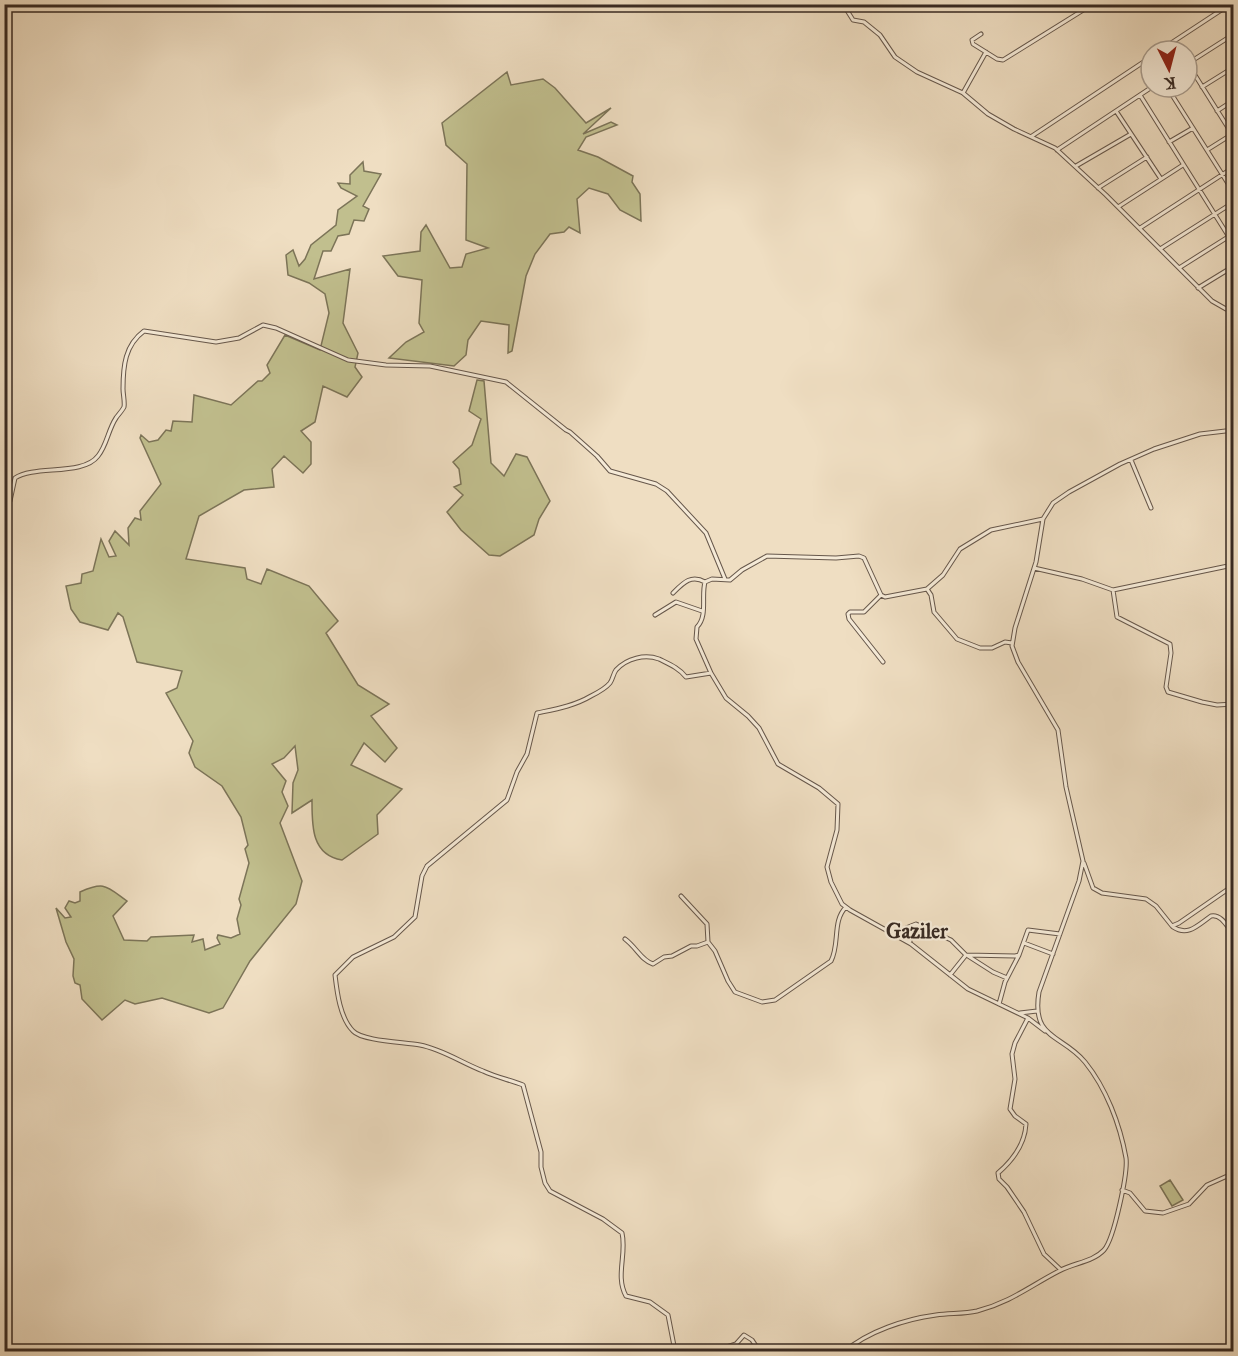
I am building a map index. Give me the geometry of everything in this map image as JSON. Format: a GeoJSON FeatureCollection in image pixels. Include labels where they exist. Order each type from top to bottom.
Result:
{"type":"FeatureCollection","features":[{"type":"Feature","properties":{"kind":"street"},"geometry":{"type":"LineString","coordinates":[[843,4],[854,20],[864,22],[880,35],[895,57],[917,72],[963,93],[988,114],[1057,150],[1140,228],[1212,301],[1226,309],[1233,309]]}},
{"type":"Feature","properties":{"kind":"street"},"geometry":{"type":"LineString","coordinates":[[981,34],[972,40],[972,43],[999,60],[1005,60],[1093,4]]}},
{"type":"Feature","properties":{"kind":"street"},"geometry":{"type":"LineString","coordinates":[[1177,39],[1225,6],[1233,16]]}},
{"type":"Feature","properties":{"kind":"street"},"geometry":{"type":"LineString","coordinates":[[1199,56],[1233,34]]}},
{"type":"Feature","properties":{"kind":"street"},"geometry":{"type":"LineString","coordinates":[[963,93],[986,52]]}},
{"type":"Feature","properties":{"kind":"street"},"geometry":{"type":"LineString","coordinates":[[1032,136],[1139,66]]}},
{"type":"Feature","properties":{"kind":"street"},"geometry":{"type":"LineString","coordinates":[[1201,87],[1233,67]]}},
{"type":"Feature","properties":{"kind":"street"},"geometry":{"type":"LineString","coordinates":[[1199,84],[1233,134],[1206,150]]}},
{"type":"Feature","properties":{"kind":"street"},"geometry":{"type":"LineString","coordinates":[[1057,150],[1139,96]]}},
{"type":"Feature","properties":{"kind":"street"},"geometry":{"type":"LineString","coordinates":[[1142,99],[1233,245]]}},
{"type":"Feature","properties":{"kind":"street"},"geometry":{"type":"LineString","coordinates":[[1174,99],[1233,193]]}},
{"type":"Feature","properties":{"kind":"street"},"geometry":{"type":"LineString","coordinates":[[1217,111],[1233,100]]}},
{"type":"Feature","properties":{"kind":"street"},"geometry":{"type":"LineString","coordinates":[[1116,111],[1161,179]]}},
{"type":"Feature","properties":{"kind":"street"},"geometry":{"type":"LineString","coordinates":[[1169,142],[1192,128]]}},
{"type":"Feature","properties":{"kind":"street"},"geometry":{"type":"LineString","coordinates":[[1075,167],[1131,134]]}},
{"type":"Feature","properties":{"kind":"street"},"geometry":{"type":"LineString","coordinates":[[1098,188],[1147,158]]}},
{"type":"Feature","properties":{"kind":"street"},"geometry":{"type":"LineString","coordinates":[[1118,207],[1183,165]]}},
{"type":"Feature","properties":{"kind":"street"},"geometry":{"type":"LineString","coordinates":[[1140,228],[1233,167]]}},
{"type":"Feature","properties":{"kind":"street"},"geometry":{"type":"LineString","coordinates":[[1160,249],[1233,202]]}},
{"type":"Feature","properties":{"kind":"street"},"geometry":{"type":"LineString","coordinates":[[1179,268],[1228,237]]}},
{"type":"Feature","properties":{"kind":"street"},"geometry":{"type":"LineString","coordinates":[[1198,288],[1233,266]]}},
{"type":"Feature","properties":{"kind":"street"},"geometry":{"type":"LineString","coordinates":[[4,504],[10,501],[15,478],[23,473],[74,467],[98,458],[109,430],[124,407],[123,372],[128,350],[135,338],[144,331],[216,342],[239,338],[263,326],[297,337],[348,360],[386,365],[430,366],[506,382],[570,432],[610,471],[656,484],[667,491],[706,533],[725,580]]}},
{"type":"Feature","properties":{"kind":"street"},"geometry":{"type":"LineString","coordinates":[[1233,430],[1200,434],[1131,459],[1053,503],[1043,519],[1034,568],[1015,628],[1013,643],[1018,662],[1058,730],[1066,787],[1083,861],[1093,888],[1102,893],[1146,899],[1156,906],[1172,926],[1180,931],[1188,932],[1210,916],[1216,915],[1233,935]]}},
{"type":"Feature","properties":{"kind":"street"},"geometry":{"type":"LineString","coordinates":[[1131,459],[1151,508]]}},
{"type":"Feature","properties":{"kind":"street"},"geometry":{"type":"LineString","coordinates":[[673,592],[686,581],[695,578],[705,582],[712,579],[730,580],[742,570],[767,556],[836,558],[859,556],[864,558],[880,595],[885,597],[927,589],[943,574],[960,549],[991,530],[1043,519]]}},
{"type":"Feature","properties":{"kind":"street"},"geometry":{"type":"LineString","coordinates":[[1034,568],[1082,579],[1113,590],[1228,566]]}},
{"type":"Feature","properties":{"kind":"street"},"geometry":{"type":"LineString","coordinates":[[705,582],[702,591],[703,612],[701,623],[697,627],[696,639],[711,673],[726,698],[759,728],[778,765],[819,788],[838,804],[837,830],[827,867],[831,882],[842,904],[911,944],[968,989],[1028,1018],[1084,1060],[1104,1091],[1115,1119],[1126,1159],[1126,1171],[1111,1239],[1105,1249],[1096,1256],[1061,1270],[1003,1303],[975,1311],[934,1315],[900,1323],[869,1335],[844,1352]]}},
{"type":"Feature","properties":{"kind":"street"},"geometry":{"type":"LineString","coordinates":[[927,589],[931,595],[934,612],[963,642],[980,648],[992,648],[1005,642],[1013,643]]}},
{"type":"Feature","properties":{"kind":"street"},"geometry":{"type":"LineString","coordinates":[[1113,590],[1118,618],[1171,645],[1166,687],[1168,692],[1218,705],[1233,704]]}},
{"type":"Feature","properties":{"kind":"street"},"geometry":{"type":"LineString","coordinates":[[880,595],[864,612],[848,614],[849,619],[883,662]]}},
{"type":"Feature","properties":{"kind":"street"},"geometry":{"type":"LineString","coordinates":[[655,615],[676,603],[703,612]]}},
{"type":"Feature","properties":{"kind":"street"},"geometry":{"type":"LineString","coordinates":[[692,1352],[675,1351],[668,1315],[650,1302],[626,1296],[621,1287],[624,1241],[622,1233],[603,1219],[550,1191],[544,1183],[541,1152],[523,1085],[422,1045],[381,1038],[368,1039],[353,1031],[339,1004],[335,975],[353,957],[394,937],[415,917],[422,876],[427,866],[507,800],[527,754],[537,713],[574,704],[592,696],[610,683],[615,671],[625,662],[639,657],[649,656],[664,661],[681,671],[686,677],[711,673]]}},
{"type":"Feature","properties":{"kind":"street"},"geometry":{"type":"LineString","coordinates":[[1047,1032],[1037,1011],[1039,992],[1083,861]]}},
{"type":"Feature","properties":{"kind":"street"},"geometry":{"type":"LineString","coordinates":[[1172,926],[1233,886]]}},
{"type":"Feature","properties":{"kind":"street"},"geometry":{"type":"LineString","coordinates":[[681,896],[707,924],[708,942],[735,992],[762,1002],[775,1000],[831,961],[836,951],[842,911],[846,907]]}},
{"type":"Feature","properties":{"kind":"street"},"geometry":{"type":"LineString","coordinates":[[911,944],[904,934],[906,928],[916,924],[920,925],[951,940],[966,955],[1007,978]]}},
{"type":"Feature","properties":{"kind":"street"},"geometry":{"type":"LineString","coordinates":[[999,1004],[1007,978],[1028,930],[1060,934]]}},
{"type":"Feature","properties":{"kind":"street"},"geometry":{"type":"LineString","coordinates":[[625,939],[637,948],[639,954],[649,963],[653,964],[664,957],[672,957],[690,946],[708,942]]}},
{"type":"Feature","properties":{"kind":"street"},"geometry":{"type":"LineString","coordinates":[[1024,943],[1053,954]]}},
{"type":"Feature","properties":{"kind":"street"},"geometry":{"type":"LineString","coordinates":[[966,955],[1019,955]]}},
{"type":"Feature","properties":{"kind":"street"},"geometry":{"type":"LineString","coordinates":[[950,975],[966,955]]}},
{"type":"Feature","properties":{"kind":"street"},"geometry":{"type":"LineString","coordinates":[[1018,1013],[1037,1011]]}},
{"type":"Feature","properties":{"kind":"street"},"geometry":{"type":"LineString","coordinates":[[1028,1018],[1012,1054],[1015,1079],[1010,1109],[1026,1124],[1025,1133],[1013,1160],[998,1173],[999,1179],[1008,1187],[1024,1212],[1044,1254],[1061,1270]]}},
{"type":"Feature","properties":{"kind":"street"},"geometry":{"type":"LineString","coordinates":[[1122,1190],[1131,1193],[1145,1211],[1163,1213],[1189,1204],[1207,1185],[1233,1173]]}},
{"type":"Feature","properties":{"kind":"street"},"geometry":{"type":"LineString","coordinates":[[711,1352],[736,1344],[744,1335],[752,1340],[760,1352]]}},
{"type":"Feature","properties":{"kind":"shaded area"},"geometry":{"type":"Polygon","coordinates":[[[507,72],[511,85],[543,79],[555,88],[586,123],[611,108],[583,134],[611,122],[617,125],[586,137],[578,150],[598,157],[633,176],[632,182],[640,194],[641,221],[620,210],[608,194],[589,188],[577,199],[580,233],[569,227],[564,232],[550,234],[535,254],[526,276],[512,351],[508,353],[509,325],[481,321],[468,340],[466,355],[454,366],[389,358],[406,342],[424,332],[419,323],[422,280],[398,276],[383,256],[420,251],[421,232],[426,225],[450,268],[462,267],[466,254],[488,248],[466,240],[467,164],[446,145],[442,123],[507,72]]]}},
{"type":"Feature","properties":{"kind":"shaded area"},"geometry":{"type":"Polygon","coordinates":[[[363,162],[364,171],[381,174],[363,206],[369,209],[364,221],[354,220],[349,234],[338,236],[331,251],[323,251],[314,279],[350,269],[343,323],[358,353],[355,367],[362,377],[347,397],[323,386],[315,422],[301,431],[311,442],[311,464],[303,473],[284,456],[272,469],[274,487],[244,490],[199,516],[186,559],[245,568],[247,579],[261,584],[267,569],[309,586],[338,621],[326,633],[358,685],[389,704],[371,716],[397,748],[385,762],[364,743],[351,765],[402,789],[377,815],[378,834],[342,860],[332,857],[324,852],[315,838],[312,800],[292,813],[293,783],[298,770],[295,746],[284,758],[272,764],[286,781],[282,792],[288,806],[280,823],[302,881],[296,904],[250,961],[223,1008],[209,1013],[162,998],[135,1004],[125,1000],[102,1020],[82,999],[80,985],[75,983],[74,959],[66,942],[56,908],[65,918],[71,917],[65,908],[69,901],[75,903],[80,901],[80,892],[100,886],[105,887],[127,901],[113,916],[124,940],[147,941],[151,937],[194,935],[192,942],[203,939],[205,950],[220,944],[218,935],[231,938],[240,934],[237,919],[241,905],[239,899],[249,863],[245,849],[248,845],[241,817],[222,786],[195,767],[189,753],[193,741],[166,693],[177,688],[182,671],[137,662],[123,617],[118,613],[108,630],[80,622],[71,609],[66,586],[81,583],[82,574],[93,571],[101,539],[109,557],[116,556],[109,541],[115,531],[129,545],[128,528],[135,518],[141,520],[140,511],[161,484],[140,438],[141,435],[149,442],[158,440],[166,430],[171,431],[173,421],[192,422],[194,395],[231,405],[270,373],[267,365],[285,335],[320,350],[329,313],[325,294],[309,283],[288,275],[286,255],[293,250],[299,266],[311,245],[336,225],[338,210],[357,196],[341,188],[338,183],[350,184],[350,175],[363,162]]]}},
{"type":"Feature","properties":{"kind":"shaded area"},"geometry":{"type":"Polygon","coordinates":[[[477,380],[484,381],[491,463],[504,476],[516,454],[527,457],[550,501],[539,519],[534,535],[500,556],[489,555],[461,530],[447,512],[463,495],[454,487],[461,484],[459,469],[453,462],[472,445],[481,419],[469,411],[477,380]]]}},
{"type":"Feature","properties":{"kind":"shaded area"},"geometry":{"type":"Polygon","coordinates":[[[1170,1180],[1183,1200],[1172,1206],[1160,1186],[1170,1180]]]}},
{"type":"Feature","properties":{"kind":"district","name":"Gaziler"},"geometry":{"type":"Point","coordinates":[917,931]}}]}
